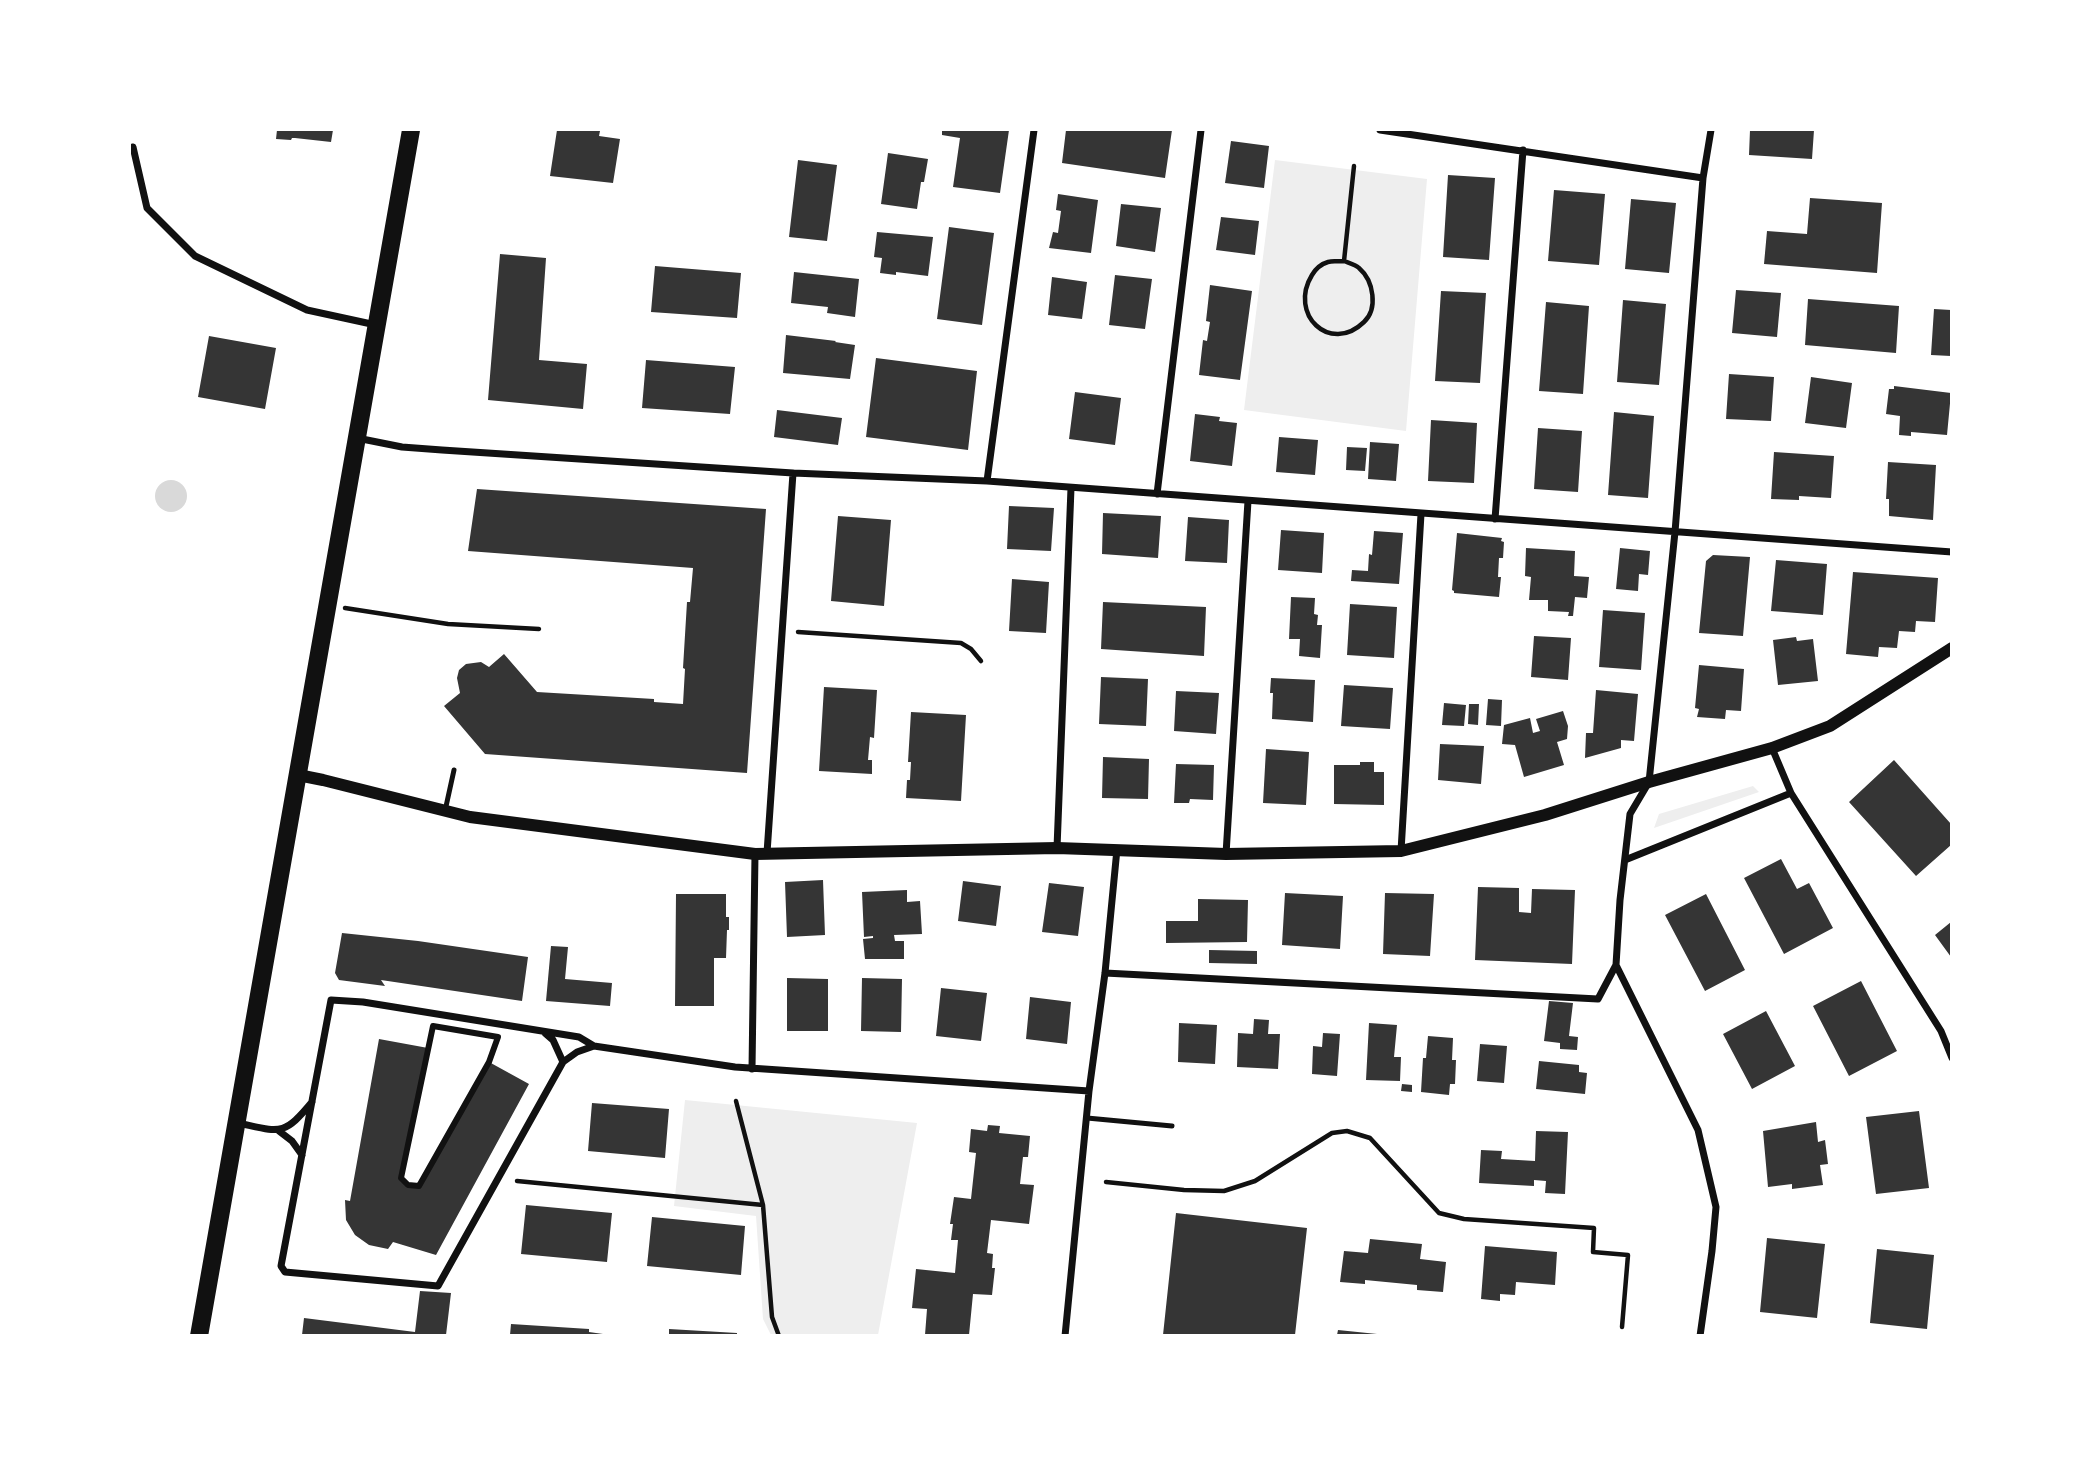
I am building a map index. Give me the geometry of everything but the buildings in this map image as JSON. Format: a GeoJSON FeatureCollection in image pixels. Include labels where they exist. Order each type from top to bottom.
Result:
{"type":"FeatureCollection","features":[{"type":"Feature","properties":{"kind":"main road"},"geometry":{"type":"LineString","coordinates":[[199,1335],[411,130]]}},
{"type":"Feature","properties":{"kind":"street"},"geometry":{"type":"LineString","coordinates":[[987,481],[1034,130]]}},
{"type":"Feature","properties":{"kind":"street"},"geometry":{"type":"LineString","coordinates":[[1157,494],[1201,130]]}},
{"type":"Feature","properties":{"kind":"street"},"geometry":{"type":"LineString","coordinates":[[1380,130],[1703,178]]}},
{"type":"Feature","properties":{"kind":"street"},"geometry":{"type":"LineString","coordinates":[[1105,974],[1598,999],[1616,965],[1630,814],[1649,782],[1675,533],[1703,178],[1711,130]]}},
{"type":"Feature","properties":{"kind":"street"},"geometry":{"type":"LineString","coordinates":[[133,147],[147,208],[195,256],[307,310],[376,325]]}},
{"type":"Feature","properties":{"kind":"street"},"geometry":{"type":"LineString","coordinates":[[1495,519],[1522,150]]}},
{"type":"Feature","properties":{"kind":"street"},"geometry":{"type":"LineString","coordinates":[[357,438],[402,447],[442,450],[793,473],[987,481],[1951,552]]}},
{"type":"Feature","properties":{"kind":"street"},"geometry":{"type":"LineString","coordinates":[[752,1069],[761,854],[793,473]]}},
{"type":"Feature","properties":{"kind":"street"},"geometry":{"type":"LineString","coordinates":[[1057,848],[1071,488]]}},
{"type":"Feature","properties":{"kind":"street"},"geometry":{"type":"LineString","coordinates":[[1226,854],[1248,501]]}},
{"type":"Feature","properties":{"kind":"street"},"geometry":{"type":"LineString","coordinates":[[1401,851],[1421,514]]}},
{"type":"Feature","properties":{"kind":"street"},"geometry":{"type":"LineString","coordinates":[[298,775],[323,779],[444,812],[761,854],[1057,848],[1226,854],[1401,851],[1545,815],[1649,782],[1772,748],[1830,726],[1951,648]]}},
{"type":"Feature","properties":{"kind":"street"},"geometry":{"type":"LineString","coordinates":[[1772,748],[1791,793],[1941,1031],[1951,1058]]}},
{"type":"Feature","properties":{"kind":"street"},"geometry":{"type":"LineString","coordinates":[[1625,860],[1791,793]]}},
{"type":"Feature","properties":{"kind":"street"},"geometry":{"type":"LineString","coordinates":[[1065,1335],[1117,849]]}},
{"type":"Feature","properties":{"kind":"street"},"geometry":{"type":"LineString","coordinates":[[1616,965],[1699,1130],[1716,1207],[1700,1335]]}},
{"type":"Feature","properties":{"kind":"street"},"geometry":{"type":"LineString","coordinates":[[594,1046],[563,1062],[438,1286],[285,1272],[281,1266],[331,1000],[363,1002],[579,1037],[594,1046],[752,1069],[1089,1091]]}},
{"type":"Feature","properties":{"kind":"street"},"geometry":{"type":"LineString","coordinates":[[433,1026],[498,1037],[489,1062],[419,1186],[408,1185],[401,1178],[433,1026]]}},
{"type":"Feature","properties":{"kind":"street"},"geometry":{"type":"LineString","coordinates":[[544,1032],[553,1040],[563,1062]]}},
{"type":"Feature","properties":{"kind":"street"},"geometry":{"type":"LineString","coordinates":[[279,1130],[295,1123],[312,1102]]}},
{"type":"Feature","properties":{"kind":"street"},"geometry":{"type":"LineString","coordinates":[[237,1123],[279,1130],[303,1156]]}},
{"type":"Feature","properties":{"kind":"lane"},"geometry":{"type":"LineString","coordinates":[[444,812],[454,770]]}},
{"type":"Feature","properties":{"kind":"lane"},"geometry":{"type":"LineString","coordinates":[[1087,1118],[1172,1126]]}},
{"type":"Feature","properties":{"kind":"path"},"geometry":{"type":"LineString","coordinates":[[1345,261],[1354,166]]}},
{"type":"Feature","properties":{"kind":"path"},"geometry":{"type":"LineString","coordinates":[[1345,261],[1359,268],[1367,279],[1374,299],[1369,317],[1355,331],[1336,335],[1320,330],[1308,316],[1304,303],[1306,285],[1315,270],[1326,262],[1345,261]]}},
{"type":"Feature","properties":{"kind":"path"},"geometry":{"type":"LineString","coordinates":[[347,608],[448,624],[539,629]]}},
{"type":"Feature","properties":{"kind":"path"},"geometry":{"type":"LineString","coordinates":[[798,632],[961,643],[971,649],[981,661]]}},
{"type":"Feature","properties":{"kind":"path"},"geometry":{"type":"LineString","coordinates":[[736,1101],[763,1205],[772,1317],[779,1335]]}},
{"type":"Feature","properties":{"kind":"path"},"geometry":{"type":"LineString","coordinates":[[1106,1182],[1224,1191],[1255,1181],[1332,1133],[1347,1131],[1370,1138],[1439,1213],[1464,1219],[1594,1228],[1593,1252],[1628,1255],[1622,1327]]}},
{"type":"Feature","properties":{"kind":"path"},"geometry":{"type":"LineString","coordinates":[[517,1181],[763,1205]]}},
{"type":"Feature","properties":{"kind":"shaded area"},"geometry":{"type":"Polygon","coordinates":[[[1275,160],[1427,179],[1406,431],[1244,410],[1275,160]]]}},
{"type":"Feature","properties":{"kind":"shaded area"},"geometry":{"type":"Polygon","coordinates":[[[171,480],[182,485],[187,496],[182,507],[171,512],[160,507],[155,496],[160,485],[171,480]]]}},
{"type":"Feature","properties":{"kind":"shaded area"},"geometry":{"type":"Polygon","coordinates":[[[1753,786],[1759,792],[1654,828],[1659,814],[1753,786]]]}},
{"type":"Feature","properties":{"kind":"shaded area"},"geometry":{"type":"Polygon","coordinates":[[[685,1100],[917,1123],[878,1335],[771,1335],[763,1319],[756,1216],[674,1206],[685,1100]]]}}]}
